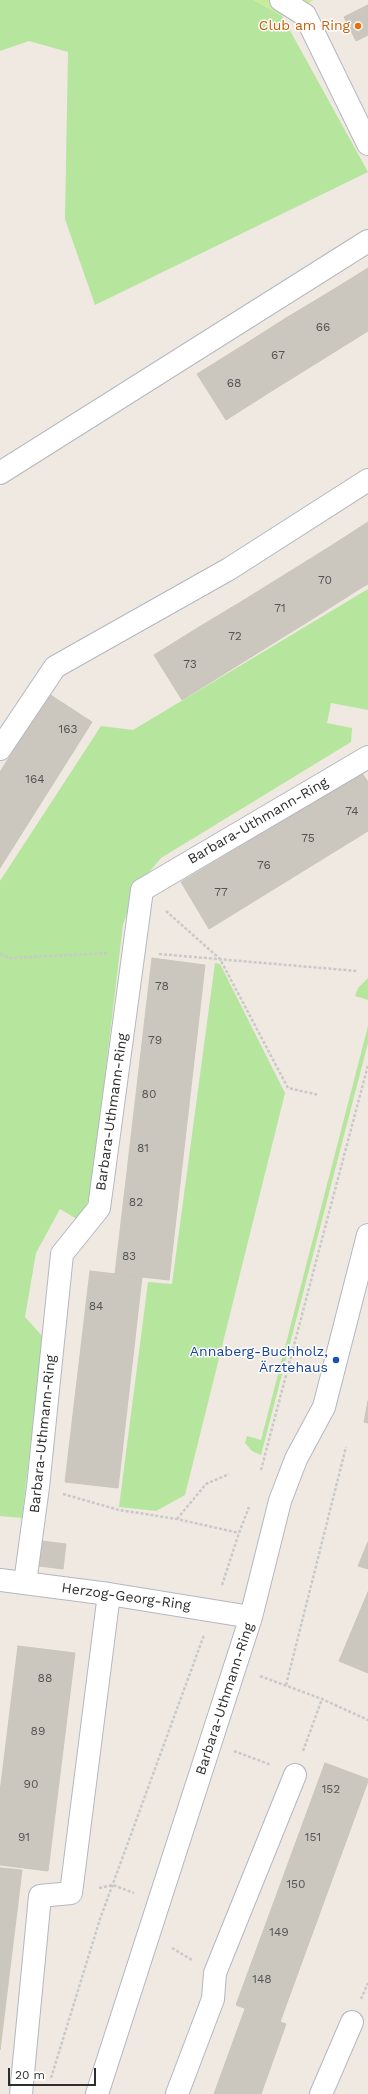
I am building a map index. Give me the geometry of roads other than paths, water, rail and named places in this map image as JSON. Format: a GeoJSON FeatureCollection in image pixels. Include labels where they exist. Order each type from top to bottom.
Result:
{"type":"FeatureCollection","features":[{"type":"Feature","properties":{"kind":"street"},"geometry":{"type":"LineString","coordinates":[[281,0],[305,15],[368,144]]}},
{"type":"Feature","properties":{"kind":"street"},"geometry":{"type":"LineString","coordinates":[[0,473],[368,241]]}},
{"type":"Feature","properties":{"kind":"street"},"geometry":{"type":"LineString","coordinates":[[0,749],[55,667],[229,569],[368,480]]}},
{"type":"Feature","properties":{"kind":"street","name":"Barbara-Uthmann-Ring"},"geometry":{"type":"LineString","coordinates":[[25,1583],[38,1487],[62,1254],[99,1208],[142,890],[368,758]]}},
{"type":"Feature","properties":{"kind":"street","name":"Barbara-Uthmann-Ring"},"geometry":{"type":"LineString","coordinates":[[97,2094],[158,1902],[212,1742],[251,1616],[280,1501],[296,1459],[324,1407],[368,1235]]}},
{"type":"Feature","properties":{"kind":"street","name":"Herzog-Georg-Ring"},"geometry":{"type":"LineString","coordinates":[[0,1580],[109,1594],[251,1616]]}},
{"type":"Feature","properties":{"kind":"street"},"geometry":{"type":"LineString","coordinates":[[21,2094],[40,1896],[71,1893],[109,1594]]}},
{"type":"Feature","properties":{"kind":"street"},"geometry":{"type":"LineString","coordinates":[[177,2094],[213,1999],[215,1973],[295,1775]]}},
{"type":"Feature","properties":{"kind":"street"},"geometry":{"type":"LineString","coordinates":[[321,2094],[352,2022]]}},
{"type":"Feature","properties":{"kind":"place","name":"Club am Ring"},"geometry":{"type":"Point","coordinates":[358,26]}},
{"type":"Feature","properties":{"kind":"place","name":"Annaberg-Buchholz, Ärztehaus"},"geometry":{"type":"Point","coordinates":[336,1360]}}]}
